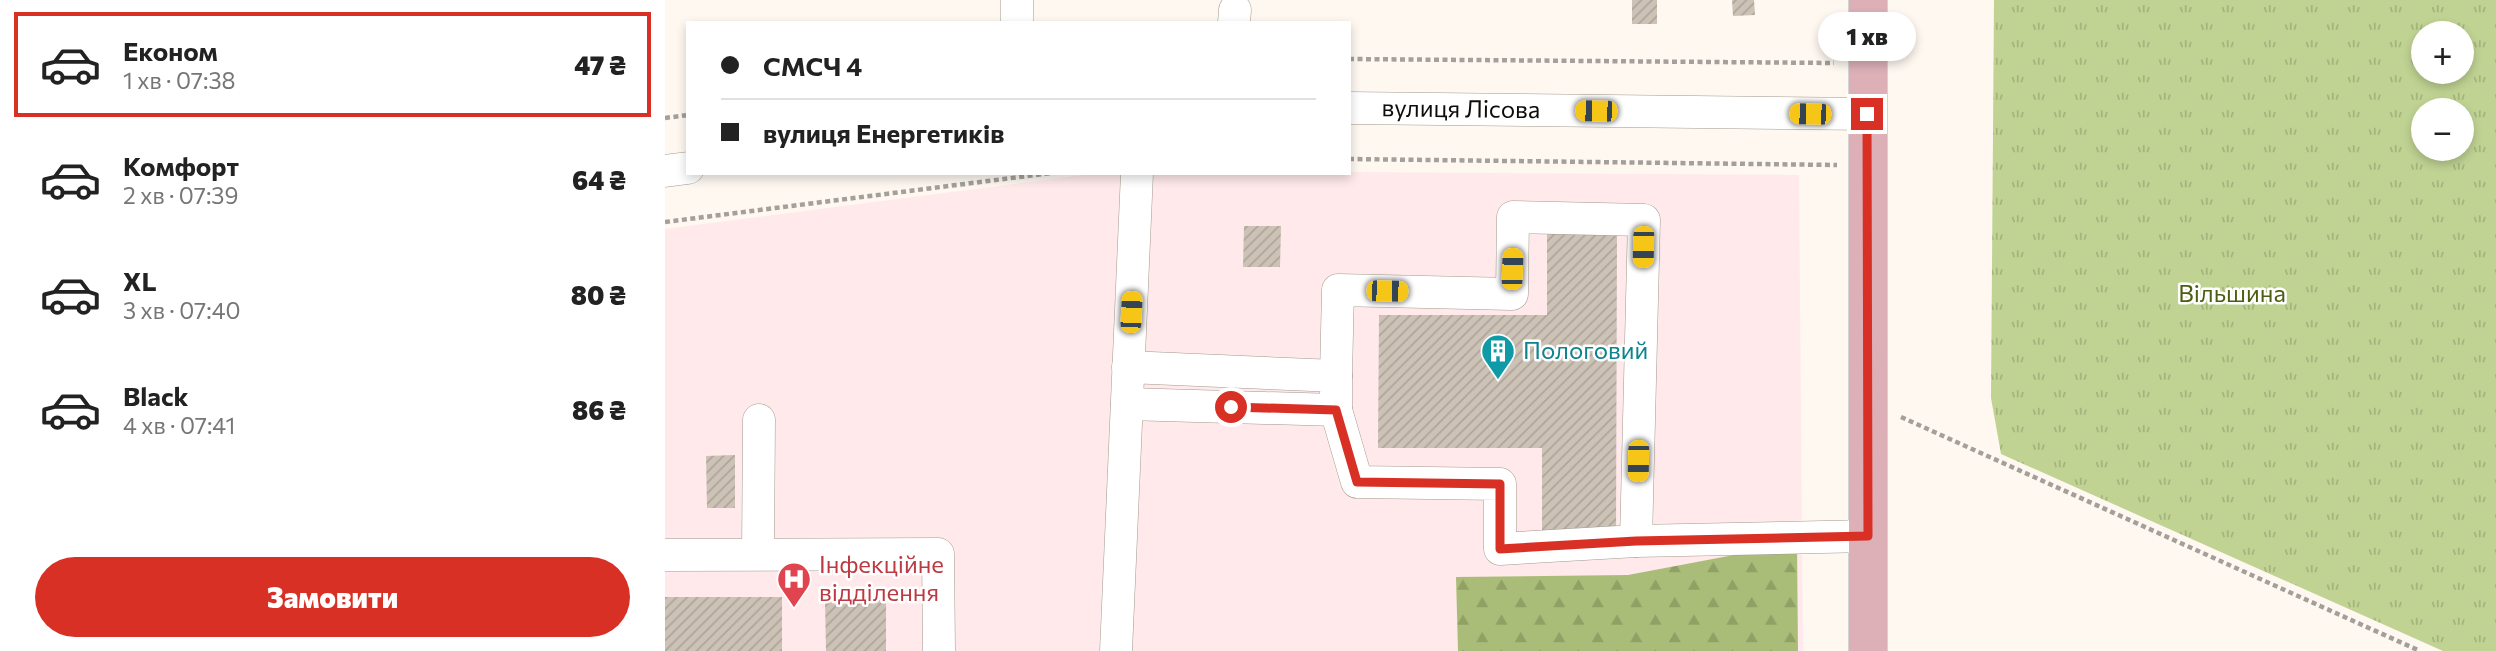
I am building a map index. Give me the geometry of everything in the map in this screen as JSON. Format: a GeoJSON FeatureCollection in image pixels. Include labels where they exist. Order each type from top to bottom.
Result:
{"type":"FeatureCollection","features":[{"type":"Feature","properties":{"kind":"main road"},"geometry":{"type":"LineString","coordinates":[[1868,0],[1852,114],[1868,403],[1868,651]]}},
{"type":"Feature","properties":{"kind":"street"},"geometry":{"type":"LineString","coordinates":[[1017,0],[1017,21]]}},
{"type":"Feature","properties":{"kind":"street","name":"вулиця Лісова"},"geometry":{"type":"LineString","coordinates":[[1351,108],[1852,114]]}},
{"type":"Feature","properties":{"kind":"street"},"geometry":{"type":"LineString","coordinates":[[665,171],[686,168]]}},
{"type":"Feature","properties":{"kind":"street"},"geometry":{"type":"LineString","coordinates":[[1116,651],[1137,175]]}},
{"type":"Feature","properties":{"kind":"street"},"geometry":{"type":"LineString","coordinates":[[1636,541],[1644,220],[1513,217],[1512,294],[1338,290],[1336,410],[1357,482],[1500,484],[1500,549],[1636,541],[1868,536]]}},
{"type":"Feature","properties":{"kind":"street"},"geometry":{"type":"LineString","coordinates":[[1128,367],[1336,376]]}},
{"type":"Feature","properties":{"kind":"street"},"geometry":{"type":"LineString","coordinates":[[1127,404],[1336,410]]}},
{"type":"Feature","properties":{"kind":"street"},"geometry":{"type":"LineString","coordinates":[[758,554],[759,420]]}},
{"type":"Feature","properties":{"kind":"street"},"geometry":{"type":"LineString","coordinates":[[665,555],[938,554],[939,651]]}},
{"type":"Feature","properties":{"kind":"path"},"geometry":{"type":"LineString","coordinates":[[1351,59],[1834,62],[1852,114],[1838,165],[1838,178]]}},
{"type":"Feature","properties":{"kind":"path"},"geometry":{"type":"LineString","coordinates":[[665,118],[686,115]]}},
{"type":"Feature","properties":{"kind":"path"},"geometry":{"type":"LineString","coordinates":[[1351,159],[1838,165]]}},
{"type":"Feature","properties":{"kind":"path"},"geometry":{"type":"LineString","coordinates":[[665,222],[1035,175]]}},
{"type":"Feature","properties":{"kind":"path"},"geometry":{"type":"LineString","coordinates":[[1868,403],[2420,651]]}},
{"type":"Feature","properties":{"kind":"shaded area"},"geometry":{"type":"Polygon","coordinates":[[[1351,172],[1799,175],[1803,651],[665,651],[665,229],[1084,175],[1351,175],[1351,172]]]}},
{"type":"Feature","properties":{"kind":"green space","name":"Вільшина"},"geometry":{"type":"Polygon","coordinates":[[[1994,0],[2496,0],[2496,651],[2443,651],[2001,454],[1991,398],[1994,0]]]}},
{"type":"Feature","properties":{"kind":"green space"},"geometry":{"type":"Polygon","coordinates":[[[1797,543],[1798,651],[1458,651],[1456,577],[1628,575],[1797,543]]]}},
{"type":"Feature","properties":{"kind":"building"},"geometry":{"type":"Polygon","coordinates":[[[1632,0],[1657,0],[1657,24],[1632,24],[1632,0]]]}},
{"type":"Feature","properties":{"kind":"building"},"geometry":{"type":"Polygon","coordinates":[[[1732,0],[1754,0],[1755,15],[1733,16],[1732,0]]]}},
{"type":"Feature","properties":{"kind":"building"},"geometry":{"type":"Polygon","coordinates":[[[1244,226],[1281,226],[1280,267],[1243,267],[1244,226]]]}},
{"type":"Feature","properties":{"kind":"building","name":"Пологовий"},"geometry":{"type":"Polygon","coordinates":[[[1547,234],[1617,234],[1616,537],[1542,537],[1542,448],[1378,448],[1379,315],[1547,315],[1547,234]]]}},
{"type":"Feature","properties":{"kind":"building"},"geometry":{"type":"Polygon","coordinates":[[[735,455],[735,508],[707,508],[706,456],[735,455]]]}},
{"type":"Feature","properties":{"kind":"building"},"geometry":{"type":"Polygon","coordinates":[[[665,597],[782,597],[782,651],[665,651],[665,597]]]}},
{"type":"Feature","properties":{"kind":"building"},"geometry":{"type":"Polygon","coordinates":[[[886,600],[886,651],[826,651],[825,601],[886,600]]]}},
{"type":"Feature","properties":{"kind":"place","name":"Пологовий"},"geometry":{"type":"Point","coordinates":[1498,381]}},
{"type":"Feature","properties":{"kind":"place","name":"Інфекційне відділення"},"geometry":{"type":"Point","coordinates":[794,609]}},
{"type":"Feature","properties":{"kind":"route"},"geometry":{"type":"LineString","coordinates":[[1231,407],[1336,410],[1357,482],[1500,484],[1500,549],[1636,541],[1868,536],[1867,114]]}}]}
